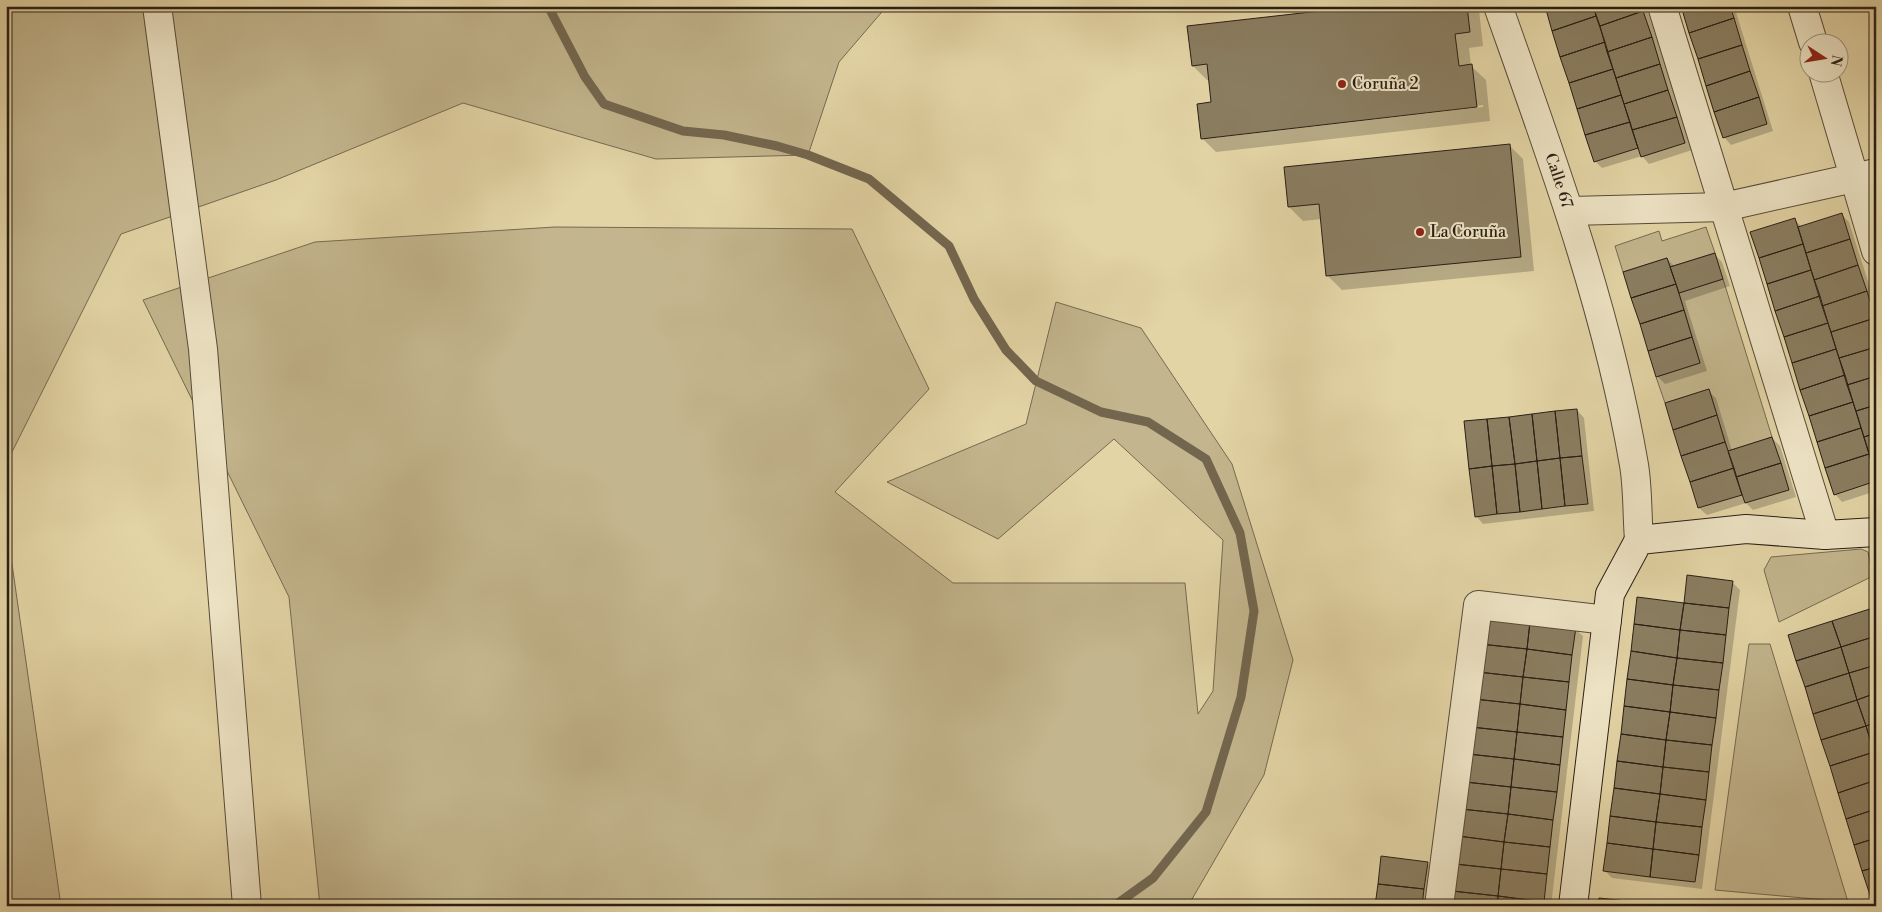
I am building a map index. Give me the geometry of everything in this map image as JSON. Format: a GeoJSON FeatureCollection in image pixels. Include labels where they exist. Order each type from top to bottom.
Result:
{"type":"FeatureCollection","features":[{"type":"Feature","properties":{"kind":"street"},"geometry":{"type":"LineString","coordinates":[[157,6],[203,349],[247,906]]}},
{"type":"Feature","properties":{"kind":"street","name":"Calle 67"},"geometry":{"type":"LineString","coordinates":[[1498,6],[1571,211],[1611,358],[1634,466],[1639,540]]}},
{"type":"Feature","properties":{"kind":"street"},"geometry":{"type":"LineString","coordinates":[[1662,6],[1825,535]]}},
{"type":"Feature","properties":{"kind":"street"},"geometry":{"type":"LineString","coordinates":[[1802,6],[1810,32]]}},
{"type":"Feature","properties":{"kind":"street"},"geometry":{"type":"LineString","coordinates":[[1827,82],[1866,175],[1876,251]]}},
{"type":"Feature","properties":{"kind":"street"},"geometry":{"type":"LineString","coordinates":[[1571,211],[1724,207],[1866,175]]}},
{"type":"Feature","properties":{"kind":"street"},"geometry":{"type":"LineString","coordinates":[[1573,906],[1610,594],[1639,540],[1746,528],[1825,535],[1876,532]]}},
{"type":"Feature","properties":{"kind":"street"},"geometry":{"type":"LineString","coordinates":[[1439,906],[1478,605],[1607,620]]}},
{"type":"Feature","properties":{"kind":"shaded area"},"geometry":{"type":"Polygon","coordinates":[[[6,6],[887,6],[839,62],[808,155],[656,159],[463,103],[276,180],[121,234],[6,464],[6,6]]]}},
{"type":"Feature","properties":{"kind":"shaded area"},"geometry":{"type":"Polygon","coordinates":[[[555,227],[852,229],[929,389],[835,492],[953,583],[1185,583],[1198,714],[1213,691],[1223,540],[1114,439],[998,539],[887,482],[1026,424],[1056,302],[1141,328],[1232,464],[1293,660],[1264,775],[1188,906],[320,906],[289,597],[143,300],[315,242],[555,227]]]}},
{"type":"Feature","properties":{"kind":"shaded area"},"geometry":{"type":"Polygon","coordinates":[[[1706,227],[1715,253],[1670,267],[1667,258],[1623,272],[1615,246],[1659,231],[1662,241],[1706,227]]]}},
{"type":"Feature","properties":{"kind":"shaded area"},"geometry":{"type":"Polygon","coordinates":[[[1723,279],[1772,437],[1728,451],[1709,389],[1665,403],[1656,377],[1700,363],[1679,293],[1723,279]]]}},
{"type":"Feature","properties":{"kind":"shaded area"},"geometry":{"type":"Polygon","coordinates":[[[6,522],[61,906],[6,906],[6,522]]]}},
{"type":"Feature","properties":{"kind":"shaded area"},"geometry":{"type":"Polygon","coordinates":[[[1861,549],[1868,552],[1873,576],[1779,622],[1764,570],[1771,557],[1861,549]]]}},
{"type":"Feature","properties":{"kind":"shaded area"},"geometry":{"type":"Polygon","coordinates":[[[1749,644],[1770,644],[1848,902],[1715,890],[1749,644]]]}},
{"type":"Feature","properties":{"kind":"building","name":"Coruña 2"},"geometry":{"type":"Polygon","coordinates":[[[1364,6],[1467,6],[1470,32],[1455,34],[1459,66],[1472,64],[1477,107],[1201,139],[1197,104],[1211,102],[1207,64],[1192,66],[1187,26],[1364,6]]]}},
{"type":"Feature","properties":{"kind":"building"},"geometry":{"type":"Polygon","coordinates":[[[1545,6],[1593,6],[1596,16],[1552,31],[1545,6]]]}},
{"type":"Feature","properties":{"kind":"building"},"geometry":{"type":"Polygon","coordinates":[[[1593,6],[1642,6],[1643,11],[1600,26],[1593,6]]]}},
{"type":"Feature","properties":{"kind":"building"},"geometry":{"type":"Polygon","coordinates":[[[1681,6],[1730,6],[1734,18],[1689,33],[1681,6]]]}},
{"type":"Feature","properties":{"kind":"building"},"geometry":{"type":"Polygon","coordinates":[[[1643,11],[1652,37],[1607,52],[1600,26],[1643,11]]]}},
{"type":"Feature","properties":{"kind":"building"},"geometry":{"type":"Polygon","coordinates":[[[1596,16],[1605,42],[1560,57],[1552,31],[1596,16]]]}},
{"type":"Feature","properties":{"kind":"building"},"geometry":{"type":"Polygon","coordinates":[[[1734,18],[1742,45],[1698,59],[1689,33],[1734,18]]]}},
{"type":"Feature","properties":{"kind":"building"},"geometry":{"type":"Polygon","coordinates":[[[1652,37],[1660,64],[1616,78],[1607,52],[1652,37]]]}},
{"type":"Feature","properties":{"kind":"building"},"geometry":{"type":"Polygon","coordinates":[[[1605,42],[1613,69],[1569,83],[1560,57],[1605,42]]]}},
{"type":"Feature","properties":{"kind":"building"},"geometry":{"type":"Polygon","coordinates":[[[1742,45],[1750,71],[1706,86],[1698,59],[1742,45]]]}},
{"type":"Feature","properties":{"kind":"building"},"geometry":{"type":"Polygon","coordinates":[[[1660,64],[1668,90],[1624,104],[1616,78],[1660,64]]]}},
{"type":"Feature","properties":{"kind":"building"},"geometry":{"type":"Polygon","coordinates":[[[1613,69],[1621,95],[1577,109],[1569,83],[1613,69]]]}},
{"type":"Feature","properties":{"kind":"building"},"geometry":{"type":"Polygon","coordinates":[[[1750,71],[1759,97],[1714,112],[1706,86],[1750,71]]]}},
{"type":"Feature","properties":{"kind":"building"},"geometry":{"type":"Polygon","coordinates":[[[1668,90],[1677,117],[1632,130],[1624,104],[1668,90]]]}},
{"type":"Feature","properties":{"kind":"building"},"geometry":{"type":"Polygon","coordinates":[[[1621,95],[1630,122],[1585,135],[1577,109],[1621,95]]]}},
{"type":"Feature","properties":{"kind":"building"},"geometry":{"type":"Polygon","coordinates":[[[1759,97],[1767,124],[1723,138],[1714,112],[1759,97]]]}},
{"type":"Feature","properties":{"kind":"building"},"geometry":{"type":"Polygon","coordinates":[[[1677,117],[1685,143],[1641,157],[1632,130],[1677,117]]]}},
{"type":"Feature","properties":{"kind":"building"},"geometry":{"type":"Polygon","coordinates":[[[1630,122],[1638,148],[1594,162],[1585,135],[1630,122]]]}},
{"type":"Feature","properties":{"kind":"building","name":"La Coruña"},"geometry":{"type":"Polygon","coordinates":[[[1510,144],[1521,257],[1326,276],[1319,204],[1288,207],[1284,167],[1510,144]]]}},
{"type":"Feature","properties":{"kind":"building"},"geometry":{"type":"Polygon","coordinates":[[[1842,213],[1850,239],[1806,253],[1798,227],[1842,213]]]}},
{"type":"Feature","properties":{"kind":"building"},"geometry":{"type":"Polygon","coordinates":[[[1795,218],[1803,244],[1759,258],[1750,232],[1795,218]]]}},
{"type":"Feature","properties":{"kind":"building"},"geometry":{"type":"Polygon","coordinates":[[[1850,239],[1858,265],[1814,280],[1806,253],[1850,239]]]}},
{"type":"Feature","properties":{"kind":"building"},"geometry":{"type":"Polygon","coordinates":[[[1803,244],[1811,270],[1767,284],[1759,258],[1803,244]]]}},
{"type":"Feature","properties":{"kind":"building"},"geometry":{"type":"Polygon","coordinates":[[[1715,253],[1723,279],[1679,293],[1670,267],[1715,253]]]}},
{"type":"Feature","properties":{"kind":"building"},"geometry":{"type":"Polygon","coordinates":[[[1667,258],[1676,284],[1631,298],[1623,272],[1667,258]]]}},
{"type":"Feature","properties":{"kind":"building"},"geometry":{"type":"Polygon","coordinates":[[[1858,265],[1867,291],[1822,306],[1814,280],[1858,265]]]}},
{"type":"Feature","properties":{"kind":"building"},"geometry":{"type":"Polygon","coordinates":[[[1811,270],[1820,296],[1775,311],[1767,284],[1811,270]]]}},
{"type":"Feature","properties":{"kind":"building"},"geometry":{"type":"Polygon","coordinates":[[[1676,284],[1684,310],[1640,324],[1631,298],[1676,284]]]}},
{"type":"Feature","properties":{"kind":"building"},"geometry":{"type":"Polygon","coordinates":[[[1867,291],[1875,318],[1831,332],[1822,306],[1867,291]]]}},
{"type":"Feature","properties":{"kind":"building"},"geometry":{"type":"Polygon","coordinates":[[[1820,296],[1828,323],[1784,337],[1775,311],[1820,296]]]}},
{"type":"Feature","properties":{"kind":"building"},"geometry":{"type":"Polygon","coordinates":[[[1684,310],[1692,337],[1648,351],[1640,324],[1684,310]]]}},
{"type":"Feature","properties":{"kind":"building"},"geometry":{"type":"Polygon","coordinates":[[[1875,318],[1876,347],[1839,358],[1831,332],[1875,318]]]}},
{"type":"Feature","properties":{"kind":"building"},"geometry":{"type":"Polygon","coordinates":[[[1828,323],[1836,349],[1792,363],[1784,337],[1828,323]]]}},
{"type":"Feature","properties":{"kind":"building"},"geometry":{"type":"Polygon","coordinates":[[[1692,337],[1700,363],[1656,377],[1648,351],[1692,337]]]}},
{"type":"Feature","properties":{"kind":"building"},"geometry":{"type":"Polygon","coordinates":[[[1876,347],[1876,376],[1847,385],[1839,358],[1876,347]]]}},
{"type":"Feature","properties":{"kind":"building"},"geometry":{"type":"Polygon","coordinates":[[[1836,349],[1845,375],[1800,390],[1792,363],[1836,349]]]}},
{"type":"Feature","properties":{"kind":"building"},"geometry":{"type":"Polygon","coordinates":[[[1845,375],[1853,402],[1809,416],[1800,390],[1845,375]]]}},
{"type":"Feature","properties":{"kind":"building"},"geometry":{"type":"Polygon","coordinates":[[[1876,376],[1876,405],[1856,411],[1847,385],[1876,376]]]}},
{"type":"Feature","properties":{"kind":"building"},"geometry":{"type":"Polygon","coordinates":[[[1709,389],[1717,415],[1673,430],[1665,403],[1709,389]]]}},
{"type":"Feature","properties":{"kind":"building"},"geometry":{"type":"Polygon","coordinates":[[[1853,402],[1861,428],[1817,442],[1809,416],[1853,402]]]}},
{"type":"Feature","properties":{"kind":"building"},"geometry":{"type":"Polygon","coordinates":[[[1876,405],[1876,433],[1864,437],[1856,411],[1876,405]]]}},
{"type":"Feature","properties":{"kind":"building"},"geometry":{"type":"Polygon","coordinates":[[[1577,409],[1582,456],[1560,458],[1555,411],[1577,409]]]}},
{"type":"Feature","properties":{"kind":"building"},"geometry":{"type":"Polygon","coordinates":[[[1555,411],[1560,458],[1537,461],[1532,414],[1555,411]]]}},
{"type":"Feature","properties":{"kind":"building"},"geometry":{"type":"Polygon","coordinates":[[[1532,414],[1537,461],[1515,464],[1509,417],[1532,414]]]}},
{"type":"Feature","properties":{"kind":"building"},"geometry":{"type":"Polygon","coordinates":[[[1717,415],[1725,442],[1681,456],[1673,430],[1717,415]]]}},
{"type":"Feature","properties":{"kind":"building"},"geometry":{"type":"Polygon","coordinates":[[[1509,417],[1515,464],[1492,466],[1487,419],[1509,417]]]}},
{"type":"Feature","properties":{"kind":"building"},"geometry":{"type":"Polygon","coordinates":[[[1487,419],[1492,466],[1469,469],[1464,421],[1487,419]]]}},
{"type":"Feature","properties":{"kind":"building"},"geometry":{"type":"Polygon","coordinates":[[[1861,428],[1869,454],[1825,468],[1817,442],[1861,428]]]}},
{"type":"Feature","properties":{"kind":"building"},"geometry":{"type":"Polygon","coordinates":[[[1876,433],[1876,462],[1872,463],[1864,437],[1876,433]]]}},
{"type":"Feature","properties":{"kind":"building"},"geometry":{"type":"Polygon","coordinates":[[[1772,437],[1781,463],[1736,477],[1728,451],[1772,437]]]}},
{"type":"Feature","properties":{"kind":"building"},"geometry":{"type":"Polygon","coordinates":[[[1725,442],[1734,468],[1690,482],[1681,456],[1725,442]]]}},
{"type":"Feature","properties":{"kind":"building"},"geometry":{"type":"Polygon","coordinates":[[[1869,454],[1876,481],[1834,495],[1825,468],[1869,454]]]}},
{"type":"Feature","properties":{"kind":"building"},"geometry":{"type":"Polygon","coordinates":[[[1582,456],[1588,504],[1565,506],[1560,458],[1582,456]]]}},
{"type":"Feature","properties":{"kind":"building"},"geometry":{"type":"Polygon","coordinates":[[[1560,458],[1565,506],[1542,509],[1537,461],[1560,458]]]}},
{"type":"Feature","properties":{"kind":"building"},"geometry":{"type":"Polygon","coordinates":[[[1537,461],[1542,509],[1520,512],[1515,464],[1537,461]]]}},
{"type":"Feature","properties":{"kind":"building"},"geometry":{"type":"Polygon","coordinates":[[[1781,463],[1789,490],[1745,503],[1736,477],[1781,463]]]}},
{"type":"Feature","properties":{"kind":"building"},"geometry":{"type":"Polygon","coordinates":[[[1515,464],[1520,512],[1497,514],[1492,466],[1515,464]]]}},
{"type":"Feature","properties":{"kind":"building"},"geometry":{"type":"Polygon","coordinates":[[[1492,466],[1497,514],[1475,517],[1469,469],[1492,466]]]}},
{"type":"Feature","properties":{"kind":"building"},"geometry":{"type":"Polygon","coordinates":[[[1734,468],[1742,495],[1698,508],[1690,482],[1734,468]]]}},
{"type":"Feature","properties":{"kind":"building"},"geometry":{"type":"Polygon","coordinates":[[[1687,575],[1733,581],[1729,608],[1684,603],[1687,575]]]}},
{"type":"Feature","properties":{"kind":"building"},"geometry":{"type":"Polygon","coordinates":[[[1637,597],[1684,603],[1680,630],[1634,624],[1637,597]]]}},
{"type":"Feature","properties":{"kind":"building"},"geometry":{"type":"Polygon","coordinates":[[[1684,603],[1729,608],[1726,635],[1680,630],[1684,603]]]}},
{"type":"Feature","properties":{"kind":"building"},"geometry":{"type":"Polygon","coordinates":[[[1876,607],[1876,636],[1841,647],[1832,621],[1876,607]]]}},
{"type":"Feature","properties":{"kind":"building"},"geometry":{"type":"Polygon","coordinates":[[[1484,617],[1530,622],[1527,649],[1480,644],[1484,617]]]}},
{"type":"Feature","properties":{"kind":"building"},"geometry":{"type":"Polygon","coordinates":[[[1832,621],[1841,647],[1796,661],[1788,635],[1832,621]]]}},
{"type":"Feature","properties":{"kind":"building"},"geometry":{"type":"Polygon","coordinates":[[[1530,622],[1576,627],[1572,655],[1527,649],[1530,622]]]}},
{"type":"Feature","properties":{"kind":"building"},"geometry":{"type":"Polygon","coordinates":[[[1634,624],[1680,630],[1677,658],[1631,651],[1634,624]]]}},
{"type":"Feature","properties":{"kind":"building"},"geometry":{"type":"Polygon","coordinates":[[[1680,630],[1726,635],[1723,663],[1677,658],[1680,630]]]}},
{"type":"Feature","properties":{"kind":"building"},"geometry":{"type":"Polygon","coordinates":[[[1876,636],[1876,665],[1849,673],[1841,647],[1876,636]]]}},
{"type":"Feature","properties":{"kind":"building"},"geometry":{"type":"Polygon","coordinates":[[[1480,644],[1527,649],[1523,677],[1478,672],[1480,644]]]}},
{"type":"Feature","properties":{"kind":"building"},"geometry":{"type":"Polygon","coordinates":[[[1841,647],[1849,673],[1805,687],[1796,661],[1841,647]]]}},
{"type":"Feature","properties":{"kind":"building"},"geometry":{"type":"Polygon","coordinates":[[[1527,649],[1572,655],[1569,682],[1523,677],[1527,649]]]}},
{"type":"Feature","properties":{"kind":"building"},"geometry":{"type":"Polygon","coordinates":[[[1631,651],[1677,658],[1673,685],[1627,679],[1631,651]]]}},
{"type":"Feature","properties":{"kind":"building"},"geometry":{"type":"Polygon","coordinates":[[[1677,658],[1723,663],[1719,690],[1673,685],[1677,658]]]}},
{"type":"Feature","properties":{"kind":"building"},"geometry":{"type":"Polygon","coordinates":[[[1876,665],[1876,693],[1857,700],[1849,673],[1876,665]]]}},
{"type":"Feature","properties":{"kind":"building"},"geometry":{"type":"Polygon","coordinates":[[[1478,672],[1523,677],[1520,704],[1474,699],[1478,672]]]}},
{"type":"Feature","properties":{"kind":"building"},"geometry":{"type":"Polygon","coordinates":[[[1849,673],[1857,700],[1813,714],[1805,687],[1849,673]]]}},
{"type":"Feature","properties":{"kind":"building"},"geometry":{"type":"Polygon","coordinates":[[[1523,677],[1569,682],[1566,710],[1520,704],[1523,677]]]}},
{"type":"Feature","properties":{"kind":"building"},"geometry":{"type":"Polygon","coordinates":[[[1627,679],[1673,685],[1670,712],[1624,706],[1627,679]]]}},
{"type":"Feature","properties":{"kind":"building"},"geometry":{"type":"Polygon","coordinates":[[[1673,685],[1719,690],[1716,718],[1670,712],[1673,685]]]}},
{"type":"Feature","properties":{"kind":"building"},"geometry":{"type":"Polygon","coordinates":[[[1876,693],[1876,722],[1866,726],[1857,700],[1876,693]]]}},
{"type":"Feature","properties":{"kind":"building"},"geometry":{"type":"Polygon","coordinates":[[[1474,699],[1520,704],[1517,732],[1471,727],[1474,699]]]}},
{"type":"Feature","properties":{"kind":"building"},"geometry":{"type":"Polygon","coordinates":[[[1857,700],[1866,726],[1821,740],[1813,714],[1857,700]]]}},
{"type":"Feature","properties":{"kind":"building"},"geometry":{"type":"Polygon","coordinates":[[[1520,704],[1566,710],[1563,737],[1517,732],[1520,704]]]}},
{"type":"Feature","properties":{"kind":"building"},"geometry":{"type":"Polygon","coordinates":[[[1624,706],[1670,712],[1666,740],[1621,734],[1624,706]]]}},
{"type":"Feature","properties":{"kind":"building"},"geometry":{"type":"Polygon","coordinates":[[[1670,712],[1716,718],[1712,745],[1666,740],[1670,712]]]}},
{"type":"Feature","properties":{"kind":"building"},"geometry":{"type":"Polygon","coordinates":[[[1876,722],[1876,752],[1874,752],[1866,726],[1876,722]]]}},
{"type":"Feature","properties":{"kind":"building"},"geometry":{"type":"Polygon","coordinates":[[[1866,726],[1874,752],[1830,766],[1821,740],[1866,726]]]}},
{"type":"Feature","properties":{"kind":"building"},"geometry":{"type":"Polygon","coordinates":[[[1471,727],[1517,732],[1514,759],[1468,754],[1471,727]]]}},
{"type":"Feature","properties":{"kind":"building"},"geometry":{"type":"Polygon","coordinates":[[[1517,732],[1563,737],[1560,765],[1514,759],[1517,732]]]}},
{"type":"Feature","properties":{"kind":"building"},"geometry":{"type":"Polygon","coordinates":[[[1621,734],[1666,740],[1663,767],[1617,761],[1621,734]]]}},
{"type":"Feature","properties":{"kind":"building"},"geometry":{"type":"Polygon","coordinates":[[[1666,740],[1712,745],[1709,772],[1663,767],[1666,740]]]}},
{"type":"Feature","properties":{"kind":"building"},"geometry":{"type":"Polygon","coordinates":[[[1874,752],[1876,780],[1838,793],[1830,766],[1874,752]]]}},
{"type":"Feature","properties":{"kind":"building"},"geometry":{"type":"Polygon","coordinates":[[[1468,754],[1514,759],[1511,787],[1465,782],[1468,754]]]}},
{"type":"Feature","properties":{"kind":"building"},"geometry":{"type":"Polygon","coordinates":[[[1514,759],[1560,765],[1557,792],[1511,787],[1514,759]]]}},
{"type":"Feature","properties":{"kind":"building"},"geometry":{"type":"Polygon","coordinates":[[[1617,761],[1663,767],[1660,794],[1614,788],[1617,761]]]}},
{"type":"Feature","properties":{"kind":"building"},"geometry":{"type":"Polygon","coordinates":[[[1663,767],[1709,772],[1706,800],[1660,794],[1663,767]]]}},
{"type":"Feature","properties":{"kind":"building"},"geometry":{"type":"Polygon","coordinates":[[[1876,780],[1876,809],[1846,819],[1838,793],[1876,780]]]}},
{"type":"Feature","properties":{"kind":"building"},"geometry":{"type":"Polygon","coordinates":[[[1465,782],[1511,787],[1508,814],[1461,809],[1465,782]]]}},
{"type":"Feature","properties":{"kind":"building"},"geometry":{"type":"Polygon","coordinates":[[[1511,787],[1557,792],[1553,820],[1508,814],[1511,787]]]}},
{"type":"Feature","properties":{"kind":"building"},"geometry":{"type":"Polygon","coordinates":[[[1614,788],[1660,794],[1656,822],[1610,816],[1614,788]]]}},
{"type":"Feature","properties":{"kind":"building"},"geometry":{"type":"Polygon","coordinates":[[[1660,794],[1706,800],[1702,827],[1656,822],[1660,794]]]}},
{"type":"Feature","properties":{"kind":"building"},"geometry":{"type":"Polygon","coordinates":[[[1461,809],[1508,814],[1504,842],[1458,836],[1461,809]]]}},
{"type":"Feature","properties":{"kind":"building"},"geometry":{"type":"Polygon","coordinates":[[[1876,809],[1876,838],[1854,845],[1846,819],[1876,809]]]}},
{"type":"Feature","properties":{"kind":"building"},"geometry":{"type":"Polygon","coordinates":[[[1508,814],[1553,820],[1550,847],[1504,842],[1508,814]]]}},
{"type":"Feature","properties":{"kind":"building"},"geometry":{"type":"Polygon","coordinates":[[[1610,816],[1656,822],[1653,849],[1607,843],[1610,816]]]}},
{"type":"Feature","properties":{"kind":"building"},"geometry":{"type":"Polygon","coordinates":[[[1656,822],[1702,827],[1699,855],[1653,849],[1656,822]]]}},
{"type":"Feature","properties":{"kind":"building"},"geometry":{"type":"Polygon","coordinates":[[[1458,836],[1504,842],[1501,869],[1455,864],[1458,836]]]}},
{"type":"Feature","properties":{"kind":"building"},"geometry":{"type":"Polygon","coordinates":[[[1876,838],[1876,867],[1862,871],[1854,845],[1876,838]]]}},
{"type":"Feature","properties":{"kind":"building"},"geometry":{"type":"Polygon","coordinates":[[[1504,842],[1550,847],[1547,874],[1501,869],[1504,842]]]}},
{"type":"Feature","properties":{"kind":"building"},"geometry":{"type":"Polygon","coordinates":[[[1607,843],[1653,849],[1650,877],[1603,871],[1607,843]]]}},
{"type":"Feature","properties":{"kind":"building"},"geometry":{"type":"Polygon","coordinates":[[[1653,849],[1699,855],[1695,882],[1650,877],[1653,849]]]}},
{"type":"Feature","properties":{"kind":"building"},"geometry":{"type":"Polygon","coordinates":[[[1381,856],[1428,862],[1424,889],[1378,884],[1381,856]]]}},
{"type":"Feature","properties":{"kind":"building"},"geometry":{"type":"Polygon","coordinates":[[[1455,864],[1501,869],[1498,896],[1452,891],[1455,864]]]}},
{"type":"Feature","properties":{"kind":"building"},"geometry":{"type":"Polygon","coordinates":[[[1876,867],[1876,896],[1871,898],[1862,871],[1876,867]]]}},
{"type":"Feature","properties":{"kind":"building"},"geometry":{"type":"Polygon","coordinates":[[[1501,869],[1547,874],[1544,902],[1498,896],[1501,869]]]}},
{"type":"Feature","properties":{"kind":"building"},"geometry":{"type":"Polygon","coordinates":[[[1378,884],[1424,889],[1422,906],[1375,906],[1378,884]]]}},
{"type":"Feature","properties":{"kind":"building"},"geometry":{"type":"Polygon","coordinates":[[[1452,891],[1498,896],[1497,906],[1450,906],[1452,891]]]}},
{"type":"Feature","properties":{"kind":"building"},"geometry":{"type":"Polygon","coordinates":[[[1498,896],[1544,902],[1544,906],[1497,906],[1498,896]]]}},
{"type":"Feature","properties":{"kind":"building"},"geometry":{"type":"Polygon","coordinates":[[[1599,898],[1626,901],[1626,906],[1598,906],[1599,898]]]}},
{"type":"Feature","properties":{"kind":"building"},"geometry":{"type":"Polygon","coordinates":[[[1626,901],[1654,905],[1654,906],[1626,906],[1626,901]]]}},
{"type":"Feature","properties":{"kind":"waterway"},"geometry":{"type":"LineString","coordinates":[[548,6],[585,77],[604,104],[683,131],[724,135],[777,146],[808,155],[869,179],[949,246],[974,299],[1006,350],[1036,381],[1101,412],[1148,422],[1206,459],[1240,533],[1254,611],[1241,697],[1206,812],[1153,878],[1114,906]]}},
{"type":"Feature","properties":{"kind":"place","name":"Coruña 2"},"geometry":{"type":"Point","coordinates":[1342,84]}},
{"type":"Feature","properties":{"kind":"place","name":"La Coruña"},"geometry":{"type":"Point","coordinates":[1420,232]}}]}
